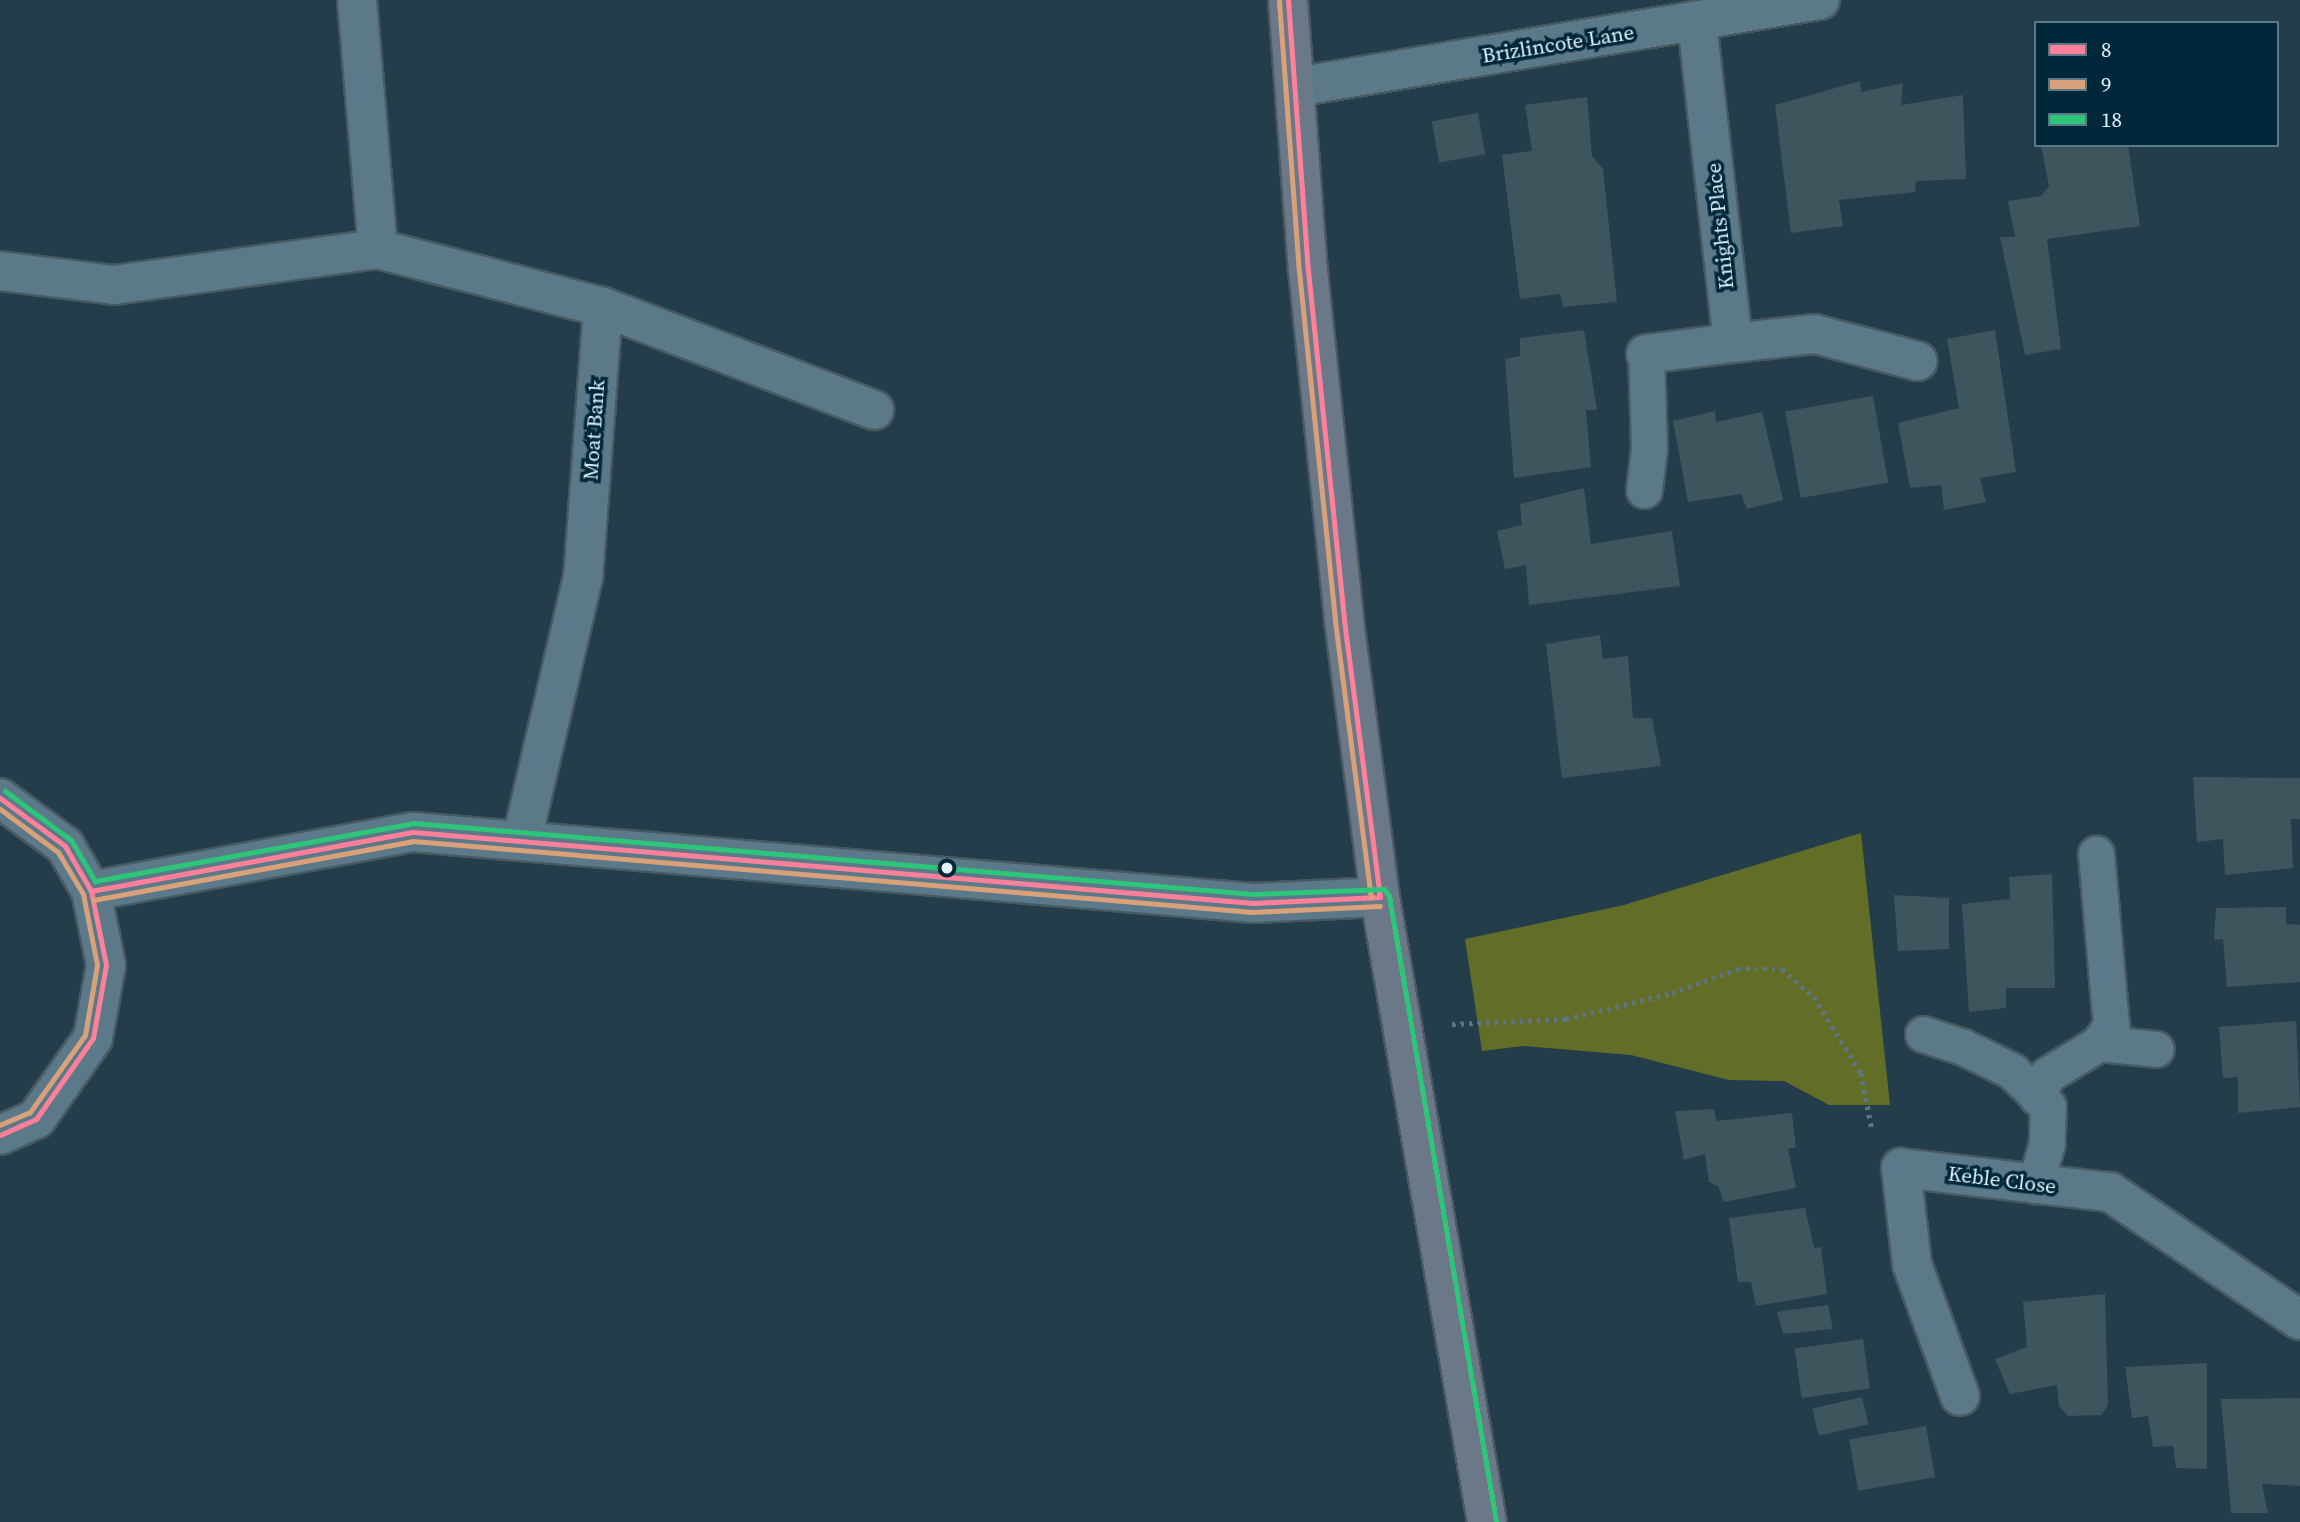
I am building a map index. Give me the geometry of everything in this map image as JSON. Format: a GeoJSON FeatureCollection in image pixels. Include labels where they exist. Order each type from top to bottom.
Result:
{"type":"FeatureCollection","features":[{"type":"Feature","properties":{"kind":"highway"},"geometry":{"type":"LineString","coordinates":[[1288,0],[1324,432],[1380,897],[1487,1522]]}},
{"type":"Feature","properties":{"kind":"street"},"geometry":{"type":"LineString","coordinates":[[357,0],[378,249]]}},
{"type":"Feature","properties":{"kind":"street","name":"Brizlincote Lane"},"geometry":{"type":"LineString","coordinates":[[1295,87],[1820,0]]}},
{"type":"Feature","properties":{"kind":"street","name":"Knights Place"},"geometry":{"type":"LineString","coordinates":[[1697,21],[1734,343]]}},
{"type":"Feature","properties":{"kind":"street"},"geometry":{"type":"LineString","coordinates":[[0,271],[114,285],[378,249],[603,307],[874,410]]}},
{"type":"Feature","properties":{"kind":"street","name":"Moat Bank"},"geometry":{"type":"LineString","coordinates":[[522,840],[583,577],[603,307]]}},
{"type":"Feature","properties":{"kind":"street"},"geometry":{"type":"LineString","coordinates":[[1646,354],[1815,334],[1917,361]]}},
{"type":"Feature","properties":{"kind":"street"},"geometry":{"type":"LineString","coordinates":[[0,798],[65,846],[91,891],[106,965],[93,1038],[36,1119],[0,1135]]}},
{"type":"Feature","properties":{"kind":"street"},"geometry":{"type":"LineString","coordinates":[[91,891],[413,832],[1253,902],[1380,897]]}},
{"type":"Feature","properties":{"kind":"street"},"geometry":{"type":"LineString","coordinates":[[1901,1168],[1912,1264],[1960,1396]]}},
{"type":"Feature","properties":{"kind":"street","name":"Keble Close"},"geometry":{"type":"LineString","coordinates":[[1901,1168],[2110,1192],[2300,1321]]}},
{"type":"Feature","properties":{"kind":"lane"},"geometry":{"type":"LineString","coordinates":[[1644,490],[1648,448],[1646,354]]}},
{"type":"Feature","properties":{"kind":"lane"},"geometry":{"type":"LineString","coordinates":[[2037,1097],[2048,1075],[2099,1043],[2111,1025],[2096,853]]}},
{"type":"Feature","properties":{"kind":"lane"},"geometry":{"type":"LineString","coordinates":[[1923,1034],[1961,1046],[2012,1071],[2048,1106],[2047,1143],[2035,1185]]}},
{"type":"Feature","properties":{"kind":"lane"},"geometry":{"type":"LineString","coordinates":[[2099,1043],[2156,1049]]}},
{"type":"Feature","properties":{"kind":"path"},"geometry":{"type":"LineString","coordinates":[[1401,1026],[1566,1019],[1672,993],[1738,969],[1783,969],[1814,997],[1844,1044],[1861,1073],[1873,1137],[1901,1168]]}},
{"type":"Feature","properties":{"kind":"green space"},"geometry":{"type":"Polygon","coordinates":[[[1861,833],[1890,1105],[1829,1105],[1784,1081],[1729,1080],[1631,1055],[1523,1046],[1482,1051],[1465,939],[1624,905],[1861,833]]]}},
{"type":"Feature","properties":{"kind":"building"},"geometry":{"type":"Polygon","coordinates":[[[1860,81],[1861,92],[1903,83],[1901,105],[1963,95],[1966,179],[1916,181],[1915,192],[1839,200],[1843,226],[1791,233],[1775,105],[1860,81]]]}},
{"type":"Feature","properties":{"kind":"building"},"geometry":{"type":"Polygon","coordinates":[[[1587,97],[1592,156],[1603,169],[1617,302],[1563,307],[1560,294],[1520,299],[1502,155],[1532,151],[1525,105],[1587,97]]]}},
{"type":"Feature","properties":{"kind":"building"},"geometry":{"type":"Polygon","coordinates":[[[1478,113],[1485,154],[1439,163],[1432,121],[1478,113]]]}},
{"type":"Feature","properties":{"kind":"building"},"geometry":{"type":"Polygon","coordinates":[[[2041,147],[2128,147],[2140,226],[2047,239],[2061,349],[2025,355],[2000,237],[2015,237],[2008,201],[2041,196],[2049,186],[2041,147]]]}},
{"type":"Feature","properties":{"kind":"building"},"geometry":{"type":"Polygon","coordinates":[[[1584,330],[1597,410],[1586,410],[1591,467],[1514,478],[1505,359],[1520,356],[1520,338],[1584,330]]]}},
{"type":"Feature","properties":{"kind":"building"},"geometry":{"type":"Polygon","coordinates":[[[1995,330],[2016,472],[1980,478],[1986,502],[1944,510],[1941,485],[1910,488],[1898,423],[1959,408],[1947,339],[1995,330]]]}},
{"type":"Feature","properties":{"kind":"building"},"geometry":{"type":"Polygon","coordinates":[[[1873,396],[1888,483],[1801,498],[1785,411],[1873,396]]]}},
{"type":"Feature","properties":{"kind":"building"},"geometry":{"type":"Polygon","coordinates":[[[1715,411],[1716,422],[1762,412],[1783,500],[1747,509],[1741,494],[1688,502],[1673,421],[1715,411]]]}},
{"type":"Feature","properties":{"kind":"building"},"geometry":{"type":"Polygon","coordinates":[[[1584,488],[1591,544],[1672,531],[1680,586],[1529,605],[1526,565],[1505,569],[1497,531],[1522,525],[1520,504],[1584,488]]]}},
{"type":"Feature","properties":{"kind":"building"},"geometry":{"type":"Polygon","coordinates":[[[1600,635],[1603,659],[1628,656],[1633,718],[1652,718],[1661,766],[1562,778],[1546,644],[1600,635]]]}},
{"type":"Feature","properties":{"kind":"building"},"geometry":{"type":"Polygon","coordinates":[[[2193,777],[2300,778],[2300,819],[2291,819],[2293,868],[2225,875],[2223,839],[2197,842],[2193,777]]]}},
{"type":"Feature","properties":{"kind":"building"},"geometry":{"type":"Polygon","coordinates":[[[2052,874],[2055,988],[2006,988],[2006,1008],[1969,1012],[1962,904],[2010,899],[2009,877],[2052,874]]]}},
{"type":"Feature","properties":{"kind":"building"},"geometry":{"type":"Polygon","coordinates":[[[1894,895],[1949,898],[1949,949],[1898,951],[1894,895]]]}},
{"type":"Feature","properties":{"kind":"building"},"geometry":{"type":"Polygon","coordinates":[[[2286,907],[2286,924],[2300,925],[2300,982],[2227,987],[2223,939],[2214,940],[2216,908],[2286,907]]]}},
{"type":"Feature","properties":{"kind":"building"},"geometry":{"type":"Polygon","coordinates":[[[2296,1021],[2300,1107],[2238,1113],[2238,1077],[2223,1078],[2219,1027],[2296,1021]]]}},
{"type":"Feature","properties":{"kind":"building"},"geometry":{"type":"Polygon","coordinates":[[[1714,1109],[1716,1121],[1792,1113],[1796,1147],[1788,1149],[1796,1188],[1724,1202],[1718,1186],[1709,1182],[1705,1154],[1684,1160],[1675,1111],[1714,1109]]]}},
{"type":"Feature","properties":{"kind":"building"},"geometry":{"type":"Polygon","coordinates":[[[1805,1208],[1814,1248],[1821,1247],[1827,1294],[1756,1306],[1751,1282],[1738,1282],[1729,1218],[1805,1208]]]}},
{"type":"Feature","properties":{"kind":"building"},"geometry":{"type":"Polygon","coordinates":[[[2105,1294],[2108,1405],[2101,1415],[2068,1416],[2059,1406],[2057,1385],[2010,1394],[1995,1359],[2027,1347],[2023,1302],[2105,1294]]]}},
{"type":"Feature","properties":{"kind":"building"},"geometry":{"type":"Polygon","coordinates":[[[1828,1305],[1833,1329],[1783,1334],[1777,1312],[1828,1305]]]}},
{"type":"Feature","properties":{"kind":"building"},"geometry":{"type":"Polygon","coordinates":[[[1863,1339],[1870,1389],[1802,1398],[1795,1349],[1863,1339]]]}},
{"type":"Feature","properties":{"kind":"building"},"geometry":{"type":"Polygon","coordinates":[[[2207,1363],[2207,1469],[2176,1468],[2173,1446],[2153,1447],[2148,1416],[2132,1418],[2125,1367],[2207,1363]]]}},
{"type":"Feature","properties":{"kind":"building"},"geometry":{"type":"Polygon","coordinates":[[[1862,1397],[1868,1424],[1819,1436],[1812,1408],[1862,1397]]]}},
{"type":"Feature","properties":{"kind":"building"},"geometry":{"type":"Polygon","coordinates":[[[2300,1398],[2300,1486],[2262,1484],[2268,1513],[2231,1513],[2221,1399],[2300,1398]]]}},
{"type":"Feature","properties":{"kind":"building"},"geometry":{"type":"Polygon","coordinates":[[[1926,1426],[1935,1477],[1858,1491],[1849,1440],[1926,1426]]]}},
{"type":"Feature","properties":{"kind":"transit line","name":"8"},"geometry":{"type":"LineString","coordinates":[[1288,0],[1308,270],[1344,620],[1380,897]]}},
{"type":"Feature","properties":{"kind":"transit line","name":"9"},"geometry":{"type":"LineString","coordinates":[[1279,1],[1299,271],[1335,621],[1371,898]]}},
{"type":"Feature","properties":{"kind":"transit line","name":"18"},"geometry":{"type":"LineString","coordinates":[[5,791],[71,840],[95,881],[413,823],[1253,894],[1384,889],[1389,896],[1496,1521]]}},
{"type":"Feature","properties":{"kind":"transit line","name":"8"},"geometry":{"type":"LineString","coordinates":[[0,798],[65,846],[91,891],[106,965],[93,1038],[36,1119],[0,1135]]}},
{"type":"Feature","properties":{"kind":"transit line","name":"9"},"geometry":{"type":"LineString","coordinates":[[0,809],[58,852],[83,894],[97,965],[85,1035],[30,1112],[0,1125]]}},
{"type":"Feature","properties":{"kind":"transit line","name":"8"},"geometry":{"type":"LineString","coordinates":[[91,891],[413,832],[1253,903],[1380,897]]}},
{"type":"Feature","properties":{"kind":"transit line","name":"9"},"geometry":{"type":"LineString","coordinates":[[93,900],[413,841],[1252,912],[1380,906]]}}]}
